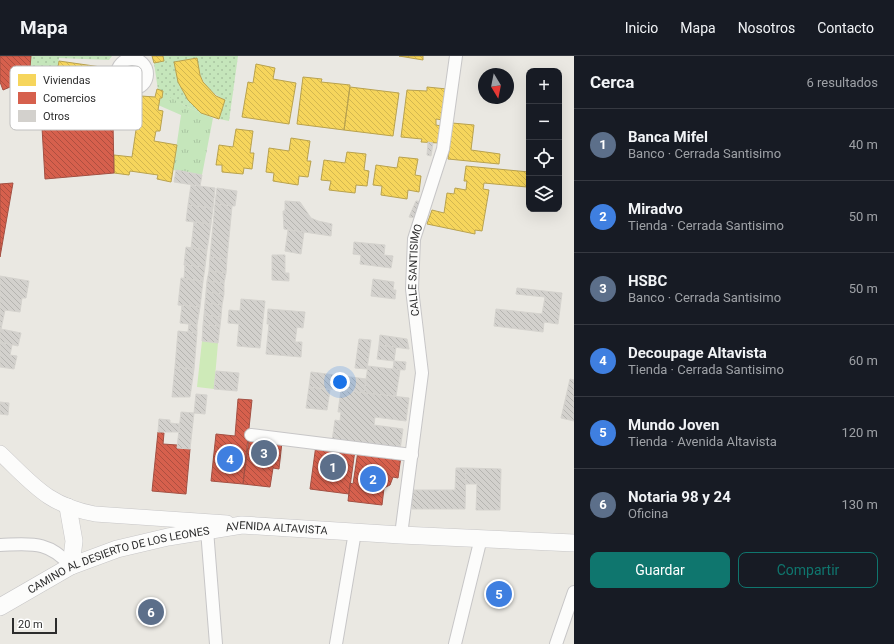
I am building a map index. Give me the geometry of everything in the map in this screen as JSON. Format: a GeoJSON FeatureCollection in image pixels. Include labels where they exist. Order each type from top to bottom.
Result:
{"type":"FeatureCollection","features":[{"type":"Feature","properties":{"kind":"main road"},"geometry":{"type":"LineString","coordinates":[[68,507],[74,542],[71,566]]}},
{"type":"Feature","properties":{"kind":"main road","name":"AVENIDA ALTAVISTA"},"geometry":{"type":"LineString","coordinates":[[242,524],[401,535],[574,542]]}},
{"type":"Feature","properties":{"kind":"main road","name":"CAMINO AL DESIERTO DE LOS LEONES"},"geometry":{"type":"LineString","coordinates":[[0,606],[71,566],[117,550],[168,537],[242,524]]}},
{"type":"Feature","properties":{"kind":"street","name":"CALLE SANTISIMO"},"geometry":{"type":"LineString","coordinates":[[401,535],[422,373],[412,289],[414,240],[444,149],[456,56]]}},
{"type":"Feature","properties":{"kind":"street"},"geometry":{"type":"LineString","coordinates":[[251,435],[412,455]]}},
{"type":"Feature","properties":{"kind":"street","name":"AVENIDA ALTAVISTA"},"geometry":{"type":"LineString","coordinates":[[0,453],[43,494],[68,507],[95,514],[242,524]]}},
{"type":"Feature","properties":{"kind":"street"},"geometry":{"type":"LineString","coordinates":[[207,530],[216,644]]}},
{"type":"Feature","properties":{"kind":"street"},"geometry":{"type":"LineString","coordinates":[[336,644],[355,532]]}},
{"type":"Feature","properties":{"kind":"street"},"geometry":{"type":"LineString","coordinates":[[455,644],[481,538]]}},
{"type":"Feature","properties":{"kind":"street"},"geometry":{"type":"LineString","coordinates":[[0,545],[43,545],[55,551],[71,566]]}},
{"type":"Feature","properties":{"kind":"street"},"geometry":{"type":"LineString","coordinates":[[556,644],[574,592]]}},
{"type":"Feature","properties":{"kind":"green space"},"geometry":{"type":"Polygon","coordinates":[[[31,56],[112,56],[109,60],[59,58],[58,66],[30,66],[31,56]]]}},
{"type":"Feature","properties":{"kind":"green space"},"geometry":{"type":"Polygon","coordinates":[[[163,56],[238,56],[229,121],[219,119],[225,100],[208,88],[199,72],[197,58],[174,62],[177,77],[186,96],[201,113],[183,105],[158,90],[154,63],[163,61],[163,56]]]}},
{"type":"Feature","properties":{"kind":"green space"},"geometry":{"type":"Polygon","coordinates":[[[163,91],[183,105],[213,118],[202,175],[173,170],[181,115],[158,105],[163,91]]]}},
{"type":"Feature","properties":{"kind":"green space"},"geometry":{"type":"Polygon","coordinates":[[[202,341],[218,343],[214,389],[197,387],[202,341]]]}},
{"type":"Feature","properties":{"kind":"building: Viviendas"},"geometry":{"type":"Polygon","coordinates":[[[152,56],[163,56],[164,61],[154,63],[152,56]]]}},
{"type":"Feature","properties":{"kind":"building: Viviendas"},"geometry":{"type":"Polygon","coordinates":[[[399,56],[423,56],[423,60],[399,56]]]}},
{"type":"Feature","properties":{"kind":"building: Viviendas"},"geometry":{"type":"Polygon","coordinates":[[[197,58],[200,75],[203,82],[216,96],[225,100],[219,119],[201,113],[188,100],[178,82],[174,62],[197,58]]]}},
{"type":"Feature","properties":{"kind":"building: Viviendas"},"geometry":{"type":"Polygon","coordinates":[[[59,61],[94,66],[58,66],[59,61]]]}},
{"type":"Feature","properties":{"kind":"building: Viviendas"},"geometry":{"type":"Polygon","coordinates":[[[256,64],[275,68],[273,79],[296,83],[289,124],[242,117],[248,82],[253,83],[256,64]]]}},
{"type":"Feature","properties":{"kind":"building: Viviendas"},"geometry":{"type":"Polygon","coordinates":[[[303,77],[322,79],[321,82],[350,85],[344,130],[297,124],[303,77]]]}},
{"type":"Feature","properties":{"kind":"building: Viviendas"},"geometry":{"type":"Polygon","coordinates":[[[350,87],[399,93],[393,136],[344,130],[350,87]]]}},
{"type":"Feature","properties":{"kind":"building: Viviendas"},"geometry":{"type":"Polygon","coordinates":[[[427,87],[447,89],[443,120],[436,119],[436,125],[441,126],[439,143],[421,142],[422,139],[401,137],[407,90],[427,91],[427,87]]]}},
{"type":"Feature","properties":{"kind":"building: Viviendas"},"geometry":{"type":"Polygon","coordinates":[[[157,89],[163,91],[158,110],[163,111],[160,131],[156,131],[154,141],[177,145],[171,182],[157,179],[158,175],[130,171],[129,175],[114,173],[114,155],[132,157],[136,130],[142,130],[142,96],[155,97],[157,89]]]}},
{"type":"Feature","properties":{"kind":"building: Viviendas"},"geometry":{"type":"Polygon","coordinates":[[[452,123],[474,125],[471,150],[500,154],[499,164],[448,159],[452,123]]]}},
{"type":"Feature","properties":{"kind":"building: Viviendas"},"geometry":{"type":"Polygon","coordinates":[[[236,129],[253,131],[250,153],[254,153],[252,169],[244,168],[243,174],[222,172],[222,165],[216,165],[219,145],[233,147],[236,129]]]}},
{"type":"Feature","properties":{"kind":"building: Viviendas"},"geometry":{"type":"Polygon","coordinates":[[[291,138],[310,141],[307,161],[311,161],[308,177],[299,176],[298,185],[273,181],[274,173],[266,172],[269,148],[289,151],[291,138]]]}},
{"type":"Feature","properties":{"kind":"building: Viviendas"},"geometry":{"type":"Polygon","coordinates":[[[347,152],[366,154],[364,170],[369,171],[367,186],[356,185],[355,193],[329,190],[331,181],[321,180],[324,160],[345,163],[347,152]]]}},
{"type":"Feature","properties":{"kind":"building: Viviendas"},"geometry":{"type":"Polygon","coordinates":[[[399,157],[418,159],[415,175],[421,176],[419,192],[408,190],[407,199],[381,195],[382,186],[373,185],[376,165],[397,168],[399,157]]]}},
{"type":"Feature","properties":{"kind":"building: Viviendas"},"geometry":{"type":"Polygon","coordinates":[[[466,166],[526,172],[526,187],[484,183],[483,189],[489,190],[482,231],[475,230],[475,234],[427,224],[432,210],[444,213],[447,193],[454,194],[455,188],[466,190],[467,181],[464,181],[466,166]]]}},
{"type":"Feature","properties":{"kind":"building: Comercios"},"geometry":{"type":"Polygon","coordinates":[[[0,56],[31,56],[30,66],[10,66],[10,87],[3,90],[0,82],[0,56]]]}},
{"type":"Feature","properties":{"kind":"building: Comercios"},"geometry":{"type":"Polygon","coordinates":[[[42,130],[113,130],[114,173],[45,179],[42,130]]]}},
{"type":"Feature","properties":{"kind":"building: Comercios"},"geometry":{"type":"Polygon","coordinates":[[[13,183],[0,257],[0,184],[13,183]]]}},
{"type":"Feature","properties":{"kind":"building: Comercios"},"geometry":{"type":"Polygon","coordinates":[[[238,399],[252,400],[243,484],[211,481],[216,434],[235,436],[238,399]]]}},
{"type":"Feature","properties":{"kind":"building: Comercios"},"geometry":{"type":"Polygon","coordinates":[[[158,432],[164,433],[163,444],[177,445],[177,448],[190,449],[186,494],[152,491],[158,432]]]}},
{"type":"Feature","properties":{"kind":"building: Comercios"},"geometry":{"type":"Polygon","coordinates":[[[249,438],[282,442],[279,469],[273,468],[270,487],[243,484],[249,438]]]}},
{"type":"Feature","properties":{"kind":"building: Comercios"},"geometry":{"type":"Polygon","coordinates":[[[316,445],[355,450],[349,494],[310,489],[316,445]]]}},
{"type":"Feature","properties":{"kind":"building: Comercios"},"geometry":{"type":"Polygon","coordinates":[[[358,451],[401,456],[398,478],[393,477],[390,485],[384,488],[382,505],[348,501],[350,483],[353,484],[358,451]]]}},
{"type":"Feature","properties":{"kind":"building: Otros"},"geometry":{"type":"Polygon","coordinates":[[[428,142],[433,143],[431,156],[427,155],[428,142]]]}},
{"type":"Feature","properties":{"kind":"building: Otros"},"geometry":{"type":"Polygon","coordinates":[[[176,170],[202,175],[200,186],[174,182],[176,170]]]}},
{"type":"Feature","properties":{"kind":"building: Otros"},"geometry":{"type":"Polygon","coordinates":[[[191,185],[215,188],[213,208],[188,205],[191,185]]]}},
{"type":"Feature","properties":{"kind":"building: Otros"},"geometry":{"type":"Polygon","coordinates":[[[217,188],[237,191],[235,206],[215,204],[217,188]]]}},
{"type":"Feature","properties":{"kind":"building: Otros"},"geometry":{"type":"Polygon","coordinates":[[[285,201],[300,202],[311,218],[332,224],[331,236],[284,229],[283,211],[285,211],[285,201]]]}},
{"type":"Feature","properties":{"kind":"building: Otros"},"geometry":{"type":"Polygon","coordinates":[[[416,201],[424,202],[417,218],[409,217],[416,201]]]}},
{"type":"Feature","properties":{"kind":"building: Otros"},"geometry":{"type":"Polygon","coordinates":[[[215,204],[232,206],[227,259],[210,257],[215,204]]]}},
{"type":"Feature","properties":{"kind":"building: Otros"},"geometry":{"type":"Polygon","coordinates":[[[188,205],[213,208],[211,224],[186,221],[188,205]]]}},
{"type":"Feature","properties":{"kind":"building: Otros"},"geometry":{"type":"Polygon","coordinates":[[[194,222],[211,224],[207,250],[191,248],[194,222]]]}},
{"type":"Feature","properties":{"kind":"building: Otros"},"geometry":{"type":"Polygon","coordinates":[[[288,230],[304,232],[301,254],[285,251],[288,230]]]}},
{"type":"Feature","properties":{"kind":"building: Otros"},"geometry":{"type":"Polygon","coordinates":[[[354,242],[385,245],[384,255],[393,256],[391,268],[360,264],[361,255],[353,254],[354,242]]]}},
{"type":"Feature","properties":{"kind":"building: Otros"},"geometry":{"type":"Polygon","coordinates":[[[186,247],[207,250],[205,267],[184,265],[186,247]]]}},
{"type":"Feature","properties":{"kind":"building: Otros"},"geometry":{"type":"Polygon","coordinates":[[[272,255],[285,255],[285,273],[289,273],[289,281],[272,280],[272,255]]]}},
{"type":"Feature","properties":{"kind":"building: Otros"},"geometry":{"type":"Polygon","coordinates":[[[210,257],[227,259],[226,273],[209,271],[210,257]]]}},
{"type":"Feature","properties":{"kind":"building: Otros"},"geometry":{"type":"Polygon","coordinates":[[[185,265],[205,267],[203,281],[184,279],[185,265]]]}},
{"type":"Feature","properties":{"kind":"building: Otros"},"geometry":{"type":"Polygon","coordinates":[[[209,271],[226,273],[224,283],[207,281],[209,271]]]}},
{"type":"Feature","properties":{"kind":"building: Otros"},"geometry":{"type":"Polygon","coordinates":[[[0,276],[29,281],[26,298],[22,298],[20,312],[5,310],[1,329],[21,333],[18,346],[0,342],[0,276]]]}},
{"type":"Feature","properties":{"kind":"building: Otros"},"geometry":{"type":"Polygon","coordinates":[[[181,278],[203,281],[200,307],[178,305],[181,278]]]}},
{"type":"Feature","properties":{"kind":"building: Otros"},"geometry":{"type":"Polygon","coordinates":[[[373,279],[394,282],[393,290],[396,290],[395,299],[371,296],[373,279]]]}},
{"type":"Feature","properties":{"kind":"building: Otros"},"geometry":{"type":"Polygon","coordinates":[[[207,281],[224,283],[224,294],[206,292],[207,281]]]}},
{"type":"Feature","properties":{"kind":"building: Otros"},"geometry":{"type":"Polygon","coordinates":[[[517,288],[562,293],[558,324],[544,322],[543,332],[494,326],[496,309],[542,314],[545,297],[516,294],[517,288]]]}},
{"type":"Feature","properties":{"kind":"building: Otros"},"geometry":{"type":"Polygon","coordinates":[[[206,292],[224,294],[222,305],[205,303],[206,292]]]}},
{"type":"Feature","properties":{"kind":"building: Otros"},"geometry":{"type":"Polygon","coordinates":[[[241,299],[265,301],[260,348],[237,346],[239,324],[228,323],[229,310],[240,311],[241,299]]]}},
{"type":"Feature","properties":{"kind":"building: Otros"},"geometry":{"type":"Polygon","coordinates":[[[205,303],[222,305],[221,317],[204,315],[205,303]]]}},
{"type":"Feature","properties":{"kind":"building: Otros"},"geometry":{"type":"Polygon","coordinates":[[[182,305],[200,307],[197,325],[180,323],[182,305]]]}},
{"type":"Feature","properties":{"kind":"building: Otros"},"geometry":{"type":"Polygon","coordinates":[[[268,309],[305,312],[303,328],[297,327],[295,342],[302,342],[301,357],[266,354],[269,324],[267,324],[268,309]]]}},
{"type":"Feature","properties":{"kind":"building: Otros"},"geometry":{"type":"Polygon","coordinates":[[[204,315],[221,317],[220,326],[203,325],[204,315]]]}},
{"type":"Feature","properties":{"kind":"building: Otros"},"geometry":{"type":"Polygon","coordinates":[[[189,324],[197,325],[197,333],[188,332],[189,324]]]}},
{"type":"Feature","properties":{"kind":"building: Otros"},"geometry":{"type":"Polygon","coordinates":[[[203,325],[220,326],[218,343],[202,341],[203,325]]]}},
{"type":"Feature","properties":{"kind":"building: Otros"},"geometry":{"type":"Polygon","coordinates":[[[178,331],[197,333],[194,369],[175,367],[178,331]]]}},
{"type":"Feature","properties":{"kind":"building: Otros"},"geometry":{"type":"Polygon","coordinates":[[[380,335],[407,339],[409,349],[379,345],[380,335]]]}},
{"type":"Feature","properties":{"kind":"building: Otros"},"geometry":{"type":"Polygon","coordinates":[[[359,339],[371,340],[367,369],[355,368],[359,339]]]}},
{"type":"Feature","properties":{"kind":"building: Otros"},"geometry":{"type":"Polygon","coordinates":[[[0,342],[12,345],[10,355],[17,356],[14,369],[0,367],[0,342]]]}},
{"type":"Feature","properties":{"kind":"building: Otros"},"geometry":{"type":"Polygon","coordinates":[[[379,345],[396,347],[394,361],[377,359],[379,345]]]}},
{"type":"Feature","properties":{"kind":"building: Otros"},"geometry":{"type":"Polygon","coordinates":[[[394,361],[406,362],[405,370],[393,369],[394,361]]]}},
{"type":"Feature","properties":{"kind":"building: Otros"},"geometry":{"type":"Polygon","coordinates":[[[368,366],[400,370],[396,396],[364,393],[368,366]]]}},
{"type":"Feature","properties":{"kind":"building: Otros"},"geometry":{"type":"Polygon","coordinates":[[[175,367],[194,369],[190,397],[172,397],[175,367]]]}},
{"type":"Feature","properties":{"kind":"building: Otros"},"geometry":{"type":"Polygon","coordinates":[[[216,371],[239,373],[237,391],[214,389],[216,371]]]}},
{"type":"Feature","properties":{"kind":"building: Otros"},"geometry":{"type":"Polygon","coordinates":[[[311,372],[343,376],[341,390],[309,387],[311,372]]]}},
{"type":"Feature","properties":{"kind":"building: Otros"},"geometry":{"type":"Polygon","coordinates":[[[343,376],[366,379],[364,393],[341,390],[343,376]]]}},
{"type":"Feature","properties":{"kind":"building: Otros"},"geometry":{"type":"Polygon","coordinates":[[[570,379],[574,380],[574,421],[561,418],[570,379]]]}},
{"type":"Feature","properties":{"kind":"building: Otros"},"geometry":{"type":"Polygon","coordinates":[[[309,387],[330,390],[327,410],[306,408],[309,387]]]}},
{"type":"Feature","properties":{"kind":"building: Otros"},"geometry":{"type":"Polygon","coordinates":[[[341,390],[409,398],[406,421],[375,417],[374,425],[403,429],[400,450],[332,441],[335,420],[340,421],[341,412],[338,412],[341,390]]]}},
{"type":"Feature","properties":{"kind":"building: Otros"},"geometry":{"type":"Polygon","coordinates":[[[196,394],[207,395],[205,414],[194,413],[196,394]]]}},
{"type":"Feature","properties":{"kind":"building: Otros"},"geometry":{"type":"Polygon","coordinates":[[[0,402],[9,403],[8,415],[0,414],[0,402]]]}},
{"type":"Feature","properties":{"kind":"building: Otros"},"geometry":{"type":"Polygon","coordinates":[[[181,412],[194,413],[190,449],[177,448],[181,412]]]}},
{"type":"Feature","properties":{"kind":"building: Otros"},"geometry":{"type":"Polygon","coordinates":[[[159,419],[170,420],[170,423],[179,424],[179,432],[158,432],[159,419]]]}},
{"type":"Feature","properties":{"kind":"building: Otros"},"geometry":{"type":"Polygon","coordinates":[[[456,468],[466,468],[465,509],[412,509],[412,490],[455,490],[456,468]]]}},
{"type":"Feature","properties":{"kind":"building: Otros"},"geometry":{"type":"Polygon","coordinates":[[[466,468],[501,469],[500,510],[476,510],[477,484],[465,484],[466,468]]]}},
{"type":"Feature","properties":{"kind":"place","name":"HSBC"},"geometry":{"type":"Point","coordinates":[264,453]}},
{"type":"Feature","properties":{"kind":"place","name":"Decoupage Altavista"},"geometry":{"type":"Point","coordinates":[230,459]}},
{"type":"Feature","properties":{"kind":"place","name":"Banca Mifel"},"geometry":{"type":"Point","coordinates":[333,467]}},
{"type":"Feature","properties":{"kind":"place","name":"Miradvo"},"geometry":{"type":"Point","coordinates":[373,479]}},
{"type":"Feature","properties":{"kind":"place","name":"Mundo Joven"},"geometry":{"type":"Point","coordinates":[499,594]}},
{"type":"Feature","properties":{"kind":"place","name":"Notaria 98 y 24"},"geometry":{"type":"Point","coordinates":[151,612]}}]}
